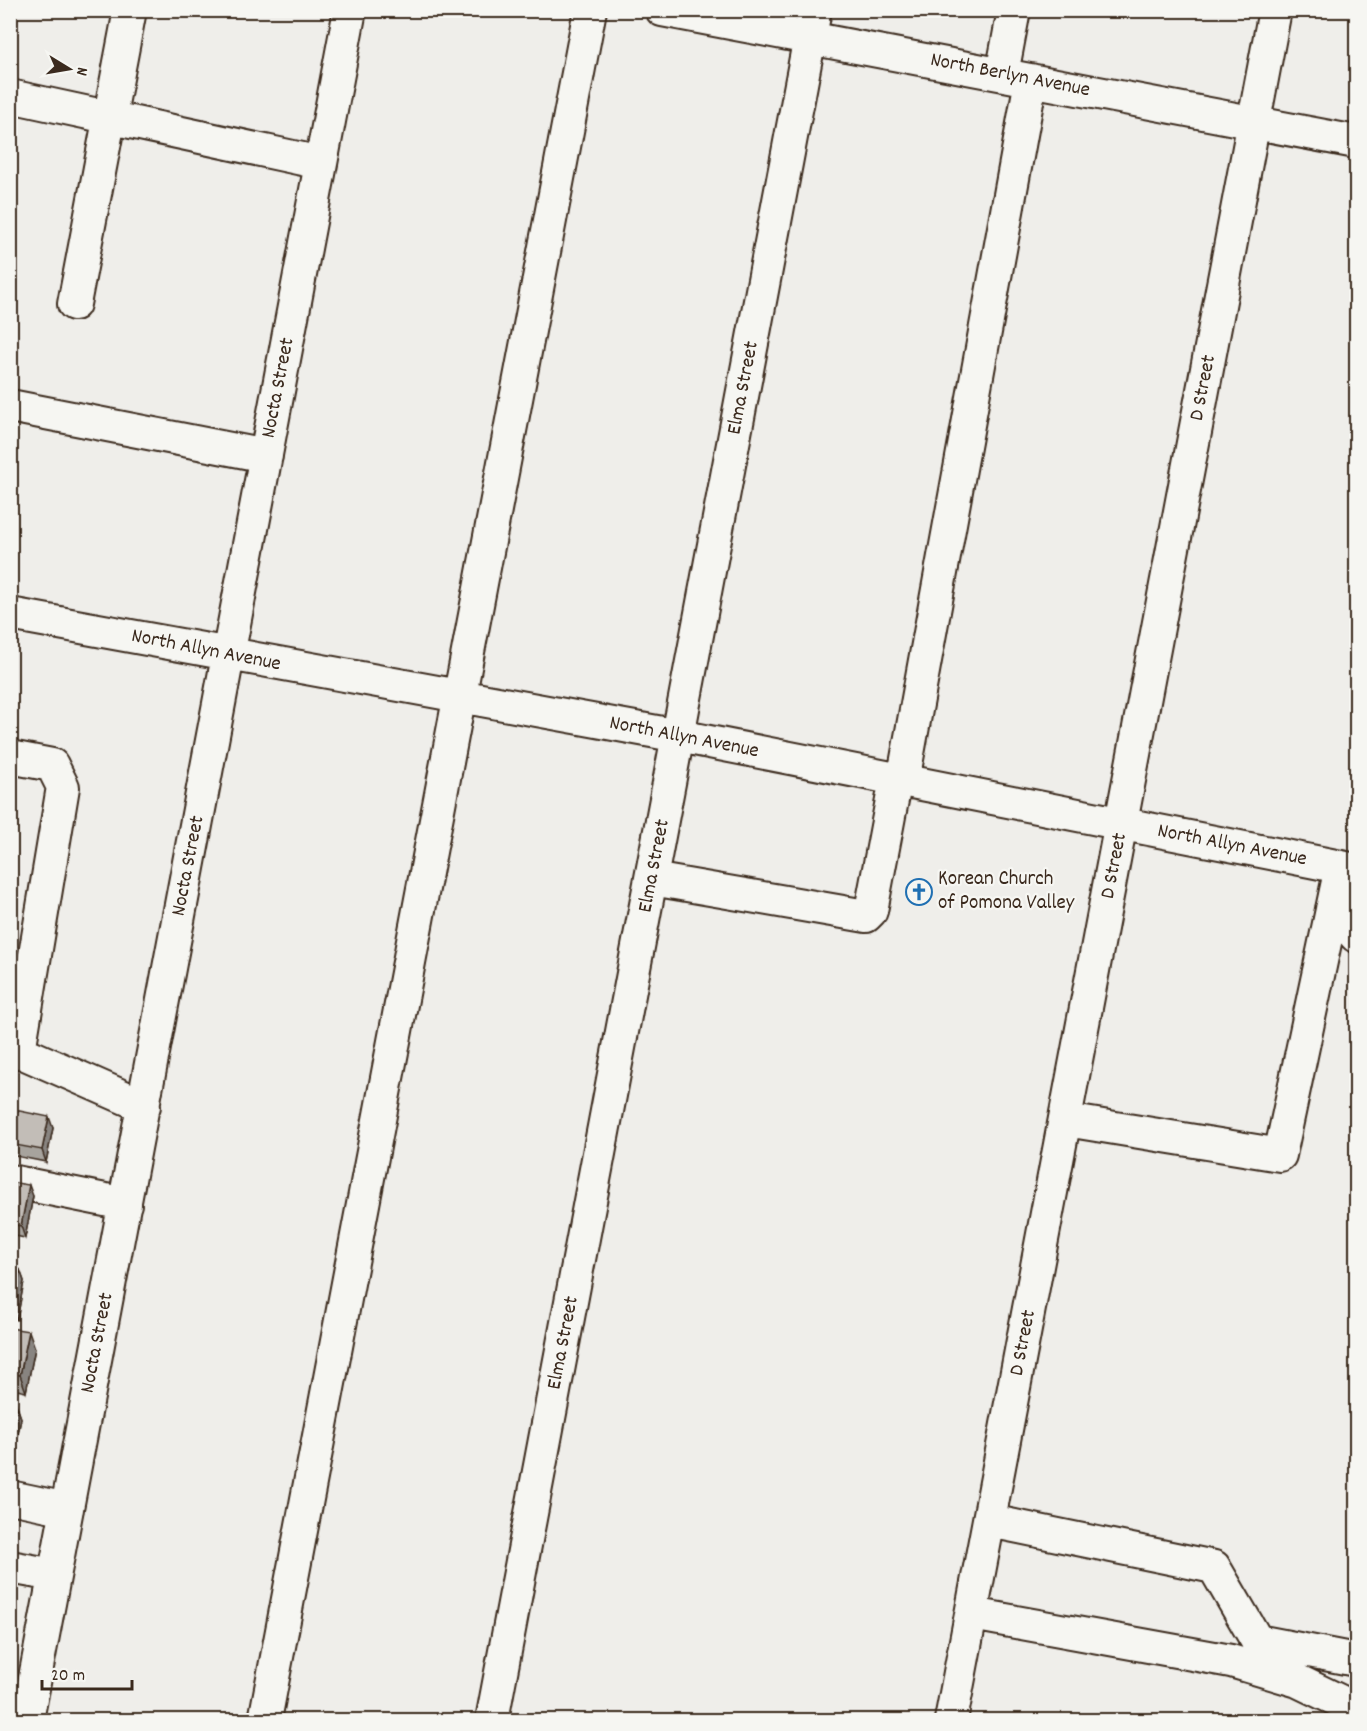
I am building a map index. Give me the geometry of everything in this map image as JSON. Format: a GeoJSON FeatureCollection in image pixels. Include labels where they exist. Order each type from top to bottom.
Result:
{"type":"FeatureCollection","features":[{"type":"Feature","properties":{"kind":"street"},"geometry":{"type":"LineString","coordinates":[[74,304],[130,10]]}},
{"type":"Feature","properties":{"kind":"street","name":"Nocta Street"},"geometry":{"type":"LineString","coordinates":[[27,1720],[350,10]]}},
{"type":"Feature","properties":{"kind":"street"},"geometry":{"type":"LineString","coordinates":[[265,1720],[590,10]]}},
{"type":"Feature","properties":{"kind":"street","name":"North Berlyn Avenue"},"geometry":{"type":"LineString","coordinates":[[662,10],[813,24],[1017,77],[1356,142]]}},
{"type":"Feature","properties":{"kind":"street"},"geometry":{"type":"LineString","coordinates":[[652,879],[866,916],[871,911],[899,780],[1017,77],[1014,10]]}},
{"type":"Feature","properties":{"kind":"street","name":"D Street"},"geometry":{"type":"LineString","coordinates":[[951,1720],[1123,824],[1275,10]]}},
{"type":"Feature","properties":{"kind":"street","name":"Elma Street"},"geometry":{"type":"LineString","coordinates":[[492,1720],[813,24]]}},
{"type":"Feature","properties":{"kind":"street"},"geometry":{"type":"LineString","coordinates":[[10,96],[321,163]]}},
{"type":"Feature","properties":{"kind":"street"},"geometry":{"type":"LineString","coordinates":[[10,406],[266,456]]}},
{"type":"Feature","properties":{"kind":"street","name":"North Allyn Avenue"},"geometry":{"type":"LineString","coordinates":[[10,614],[229,656],[679,736],[1349,868]]}},
{"type":"Feature","properties":{"kind":"street"},"geometry":{"type":"LineString","coordinates":[[10,757],[52,765],[63,787],[19,1051],[144,1106]]}},
{"type":"Feature","properties":{"kind":"street"},"geometry":{"type":"LineString","coordinates":[[1066,1120],[1280,1155],[1332,909],[1349,868]]}},
{"type":"Feature","properties":{"kind":"street"},"geometry":{"type":"LineString","coordinates":[[1332,909],[1356,936]]}},
{"type":"Feature","properties":{"kind":"street"},"geometry":{"type":"LineString","coordinates":[[10,1181],[125,1204]]}},
{"type":"Feature","properties":{"kind":"street"},"geometry":{"type":"LineString","coordinates":[[10,1497],[67,1509]]}},
{"type":"Feature","properties":{"kind":"street"},"geometry":{"type":"LineString","coordinates":[[990,1521],[1214,1567],[1257,1641],[1356,1660]]}},
{"type":"Feature","properties":{"kind":"street"},"geometry":{"type":"LineString","coordinates":[[10,1567],[54,1575]]}},
{"type":"Feature","properties":{"kind":"street"},"geometry":{"type":"LineString","coordinates":[[972,1614],[1231,1661],[1298,1681],[1356,1709]]}},
{"type":"Feature","properties":{"kind":"building"},"geometry":{"type":"Polygon","coordinates":[[[10,1109],[49,1117],[42,1150],[10,1144],[10,1109]]]}},
{"type":"Feature","properties":{"kind":"building"},"geometry":{"type":"Polygon","coordinates":[[[10,1182],[29,1185],[21,1226],[10,1224],[10,1182]]]}},
{"type":"Feature","properties":{"kind":"building"},"geometry":{"type":"Polygon","coordinates":[[[10,1268],[20,1270],[13,1308],[10,1308],[10,1268]]]}},
{"type":"Feature","properties":{"kind":"building"},"geometry":{"type":"Polygon","coordinates":[[[10,1328],[29,1331],[20,1375],[11,1373],[10,1375],[10,1328]]]}},
{"type":"Feature","properties":{"kind":"building"},"geometry":{"type":"Polygon","coordinates":[[[10,1401],[15,1401],[10,1427],[10,1401]]]}},
{"type":"Feature","properties":{"kind":"place","name":"Korean Church of Pomona Valley"},"geometry":{"type":"Point","coordinates":[919,892]}}]}
